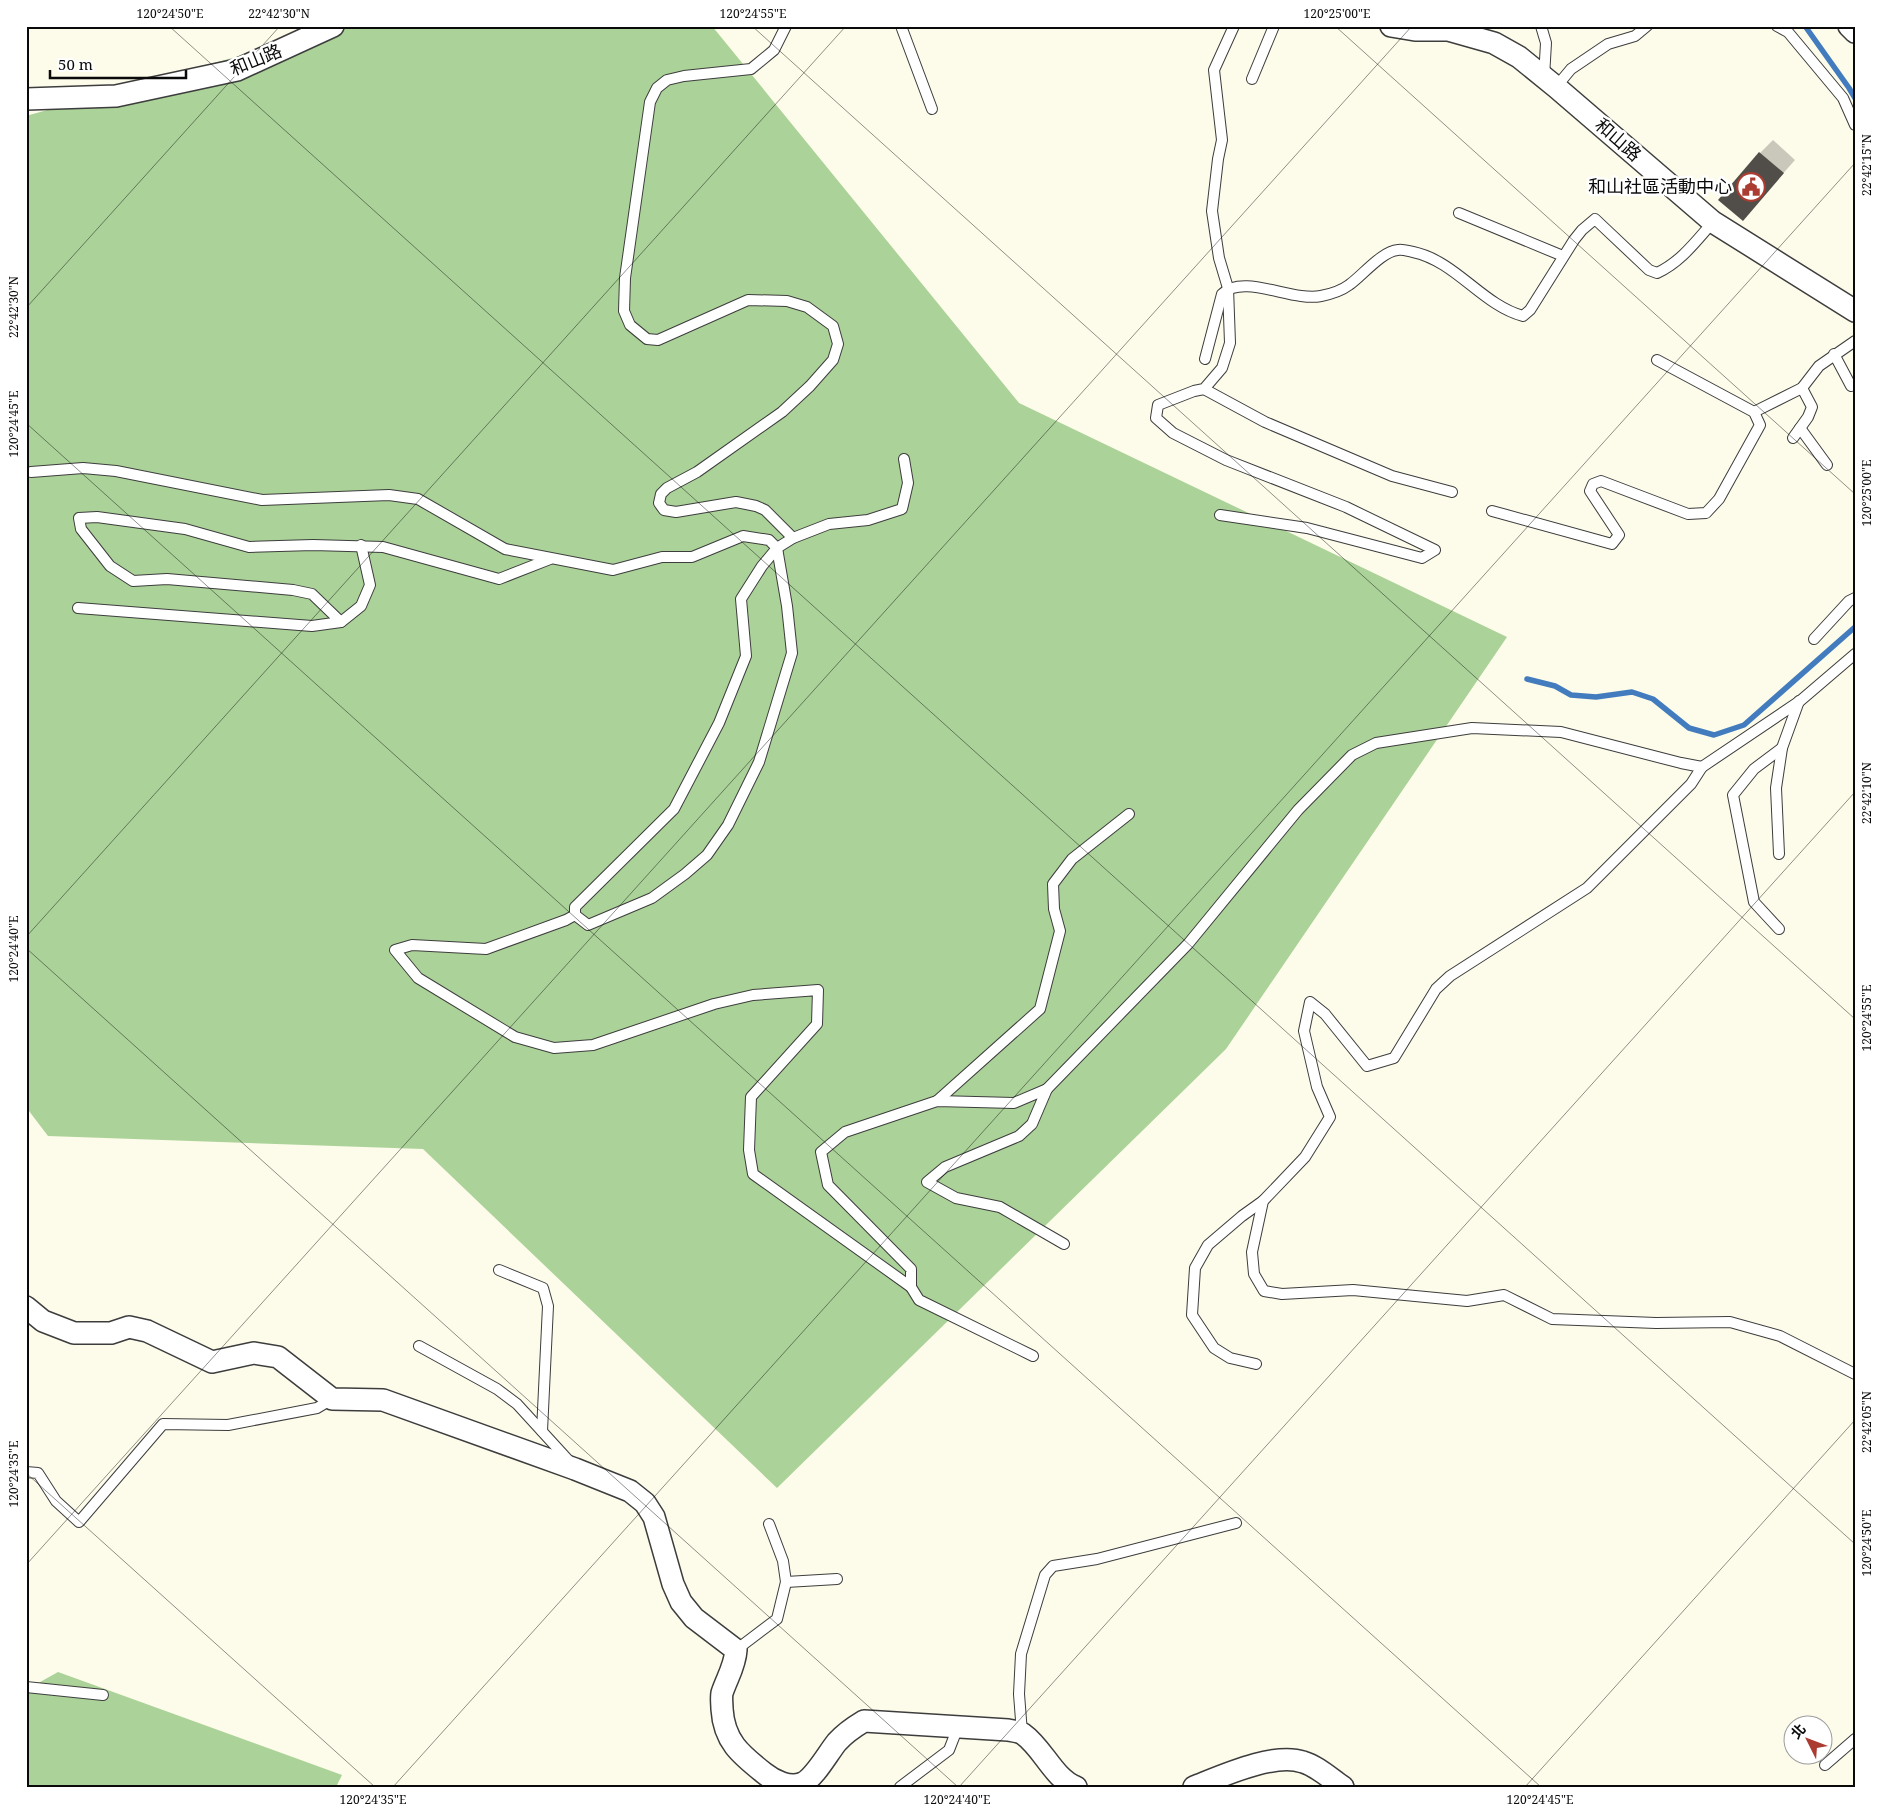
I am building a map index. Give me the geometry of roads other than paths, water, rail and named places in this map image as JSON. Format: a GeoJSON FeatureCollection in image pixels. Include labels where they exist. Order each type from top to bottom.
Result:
{"type":"FeatureCollection","features":[{"type":"Feature","properties":{"kind":"street","name":"和山路"},"geometry":{"type":"LineString","coordinates":[[26,99],[116,96],[237,70],[333,26]]}},
{"type":"Feature","properties":{"kind":"street","name":"和山路"},"geometry":{"type":"LineString","coordinates":[[1390,26],[1415,30],[1448,30],[1494,43],[1519,57],[1713,222],[1855,311]]}},
{"type":"Feature","properties":{"kind":"street"},"geometry":{"type":"LineString","coordinates":[[1848,26],[1855,32]]}},
{"type":"Feature","properties":{"kind":"street"},"geometry":{"type":"LineString","coordinates":[[26,1307],[43,1321],[74,1333],[112,1334],[129,1327],[148,1332],[212,1362],[254,1353],[278,1357],[332,1398],[383,1400],[575,1469],[630,1491],[645,1503],[654,1517],[673,1584],[681,1602],[694,1618],[736,1650],[736,1660],[722,1695],[723,1720],[727,1737],[749,1761],[772,1779],[790,1785],[804,1785],[839,1740],[850,1729],[864,1721],[1008,1730],[1022,1733],[1041,1752],[1066,1783],[1076,1787]]}},
{"type":"Feature","properties":{"kind":"street"},"geometry":{"type":"LineString","coordinates":[[1194,1787],[1251,1764],[1287,1760],[1303,1762],[1343,1787]]}},
{"type":"Feature","properties":{"kind":"lane"},"geometry":{"type":"LineString","coordinates":[[786,26],[774,50],[751,69],[684,76],[667,80],[657,88],[650,102],[625,278],[624,311],[630,324],[641,334],[647,339],[658,340],[748,300],[787,301],[807,307],[833,326],[838,344],[833,360],[810,386],[782,412],[697,472],[667,488],[661,494],[659,503],[664,510],[676,512],[736,502],[756,506],[765,510],[792,538]]}},
{"type":"Feature","properties":{"kind":"lane"},"geometry":{"type":"LineString","coordinates":[[901,26],[932,109]]}},
{"type":"Feature","properties":{"kind":"lane"},"geometry":{"type":"LineString","coordinates":[[1220,515],[1307,528],[1422,558],[1435,550],[1346,507],[1226,460],[1173,433],[1156,418],[1158,405],[1204,389],[1222,368],[1230,343],[1228,288],[1219,258],[1212,211],[1222,140],[1214,70],[1234,26]]}},
{"type":"Feature","properties":{"kind":"lane"},"geometry":{"type":"LineString","coordinates":[[1252,79],[1274,26]]}},
{"type":"Feature","properties":{"kind":"lane"},"geometry":{"type":"LineString","coordinates":[[1541,26],[1546,43],[1550,82],[1608,44],[1635,36],[1647,26]]}},
{"type":"Feature","properties":{"kind":"lane"},"geometry":{"type":"LineString","coordinates":[[1777,26],[1788,32],[1843,98],[1855,125]]}},
{"type":"Feature","properties":{"kind":"lane"},"geometry":{"type":"LineString","coordinates":[[1460,213],[1563,256]]}},
{"type":"Feature","properties":{"kind":"lane"},"geometry":{"type":"LineString","coordinates":[[1205,359],[1222,294],[1228,288],[1243,286],[1303,297],[1318,297],[1348,286],[1388,253],[1398,250],[1414,252],[1445,266],[1509,312],[1523,316],[1530,310],[1563,256],[1582,230],[1595,219],[1650,270],[1657,273],[1680,259],[1713,222]]}},
{"type":"Feature","properties":{"kind":"lane"},"geometry":{"type":"LineString","coordinates":[[1754,412],[1802,388],[1818,366],[1855,341]]}},
{"type":"Feature","properties":{"kind":"lane"},"geometry":{"type":"LineString","coordinates":[[1834,354],[1853,387]]}},
{"type":"Feature","properties":{"kind":"lane"},"geometry":{"type":"LineString","coordinates":[[1492,511],[1612,544],[1619,535],[1590,491],[1594,484],[1602,481],[1688,514],[1706,513],[1719,499],[1760,426],[1754,412],[1657,360]]}},
{"type":"Feature","properties":{"kind":"lane"},"geometry":{"type":"LineString","coordinates":[[1793,438],[1808,417],[1812,406],[1802,388]]}},
{"type":"Feature","properties":{"kind":"lane"},"geometry":{"type":"LineString","coordinates":[[1204,389],[1265,422],[1392,476],[1452,492]]}},
{"type":"Feature","properties":{"kind":"lane"},"geometry":{"type":"LineString","coordinates":[[1800,428],[1827,465]]}},
{"type":"Feature","properties":{"kind":"lane"},"geometry":{"type":"LineString","coordinates":[[575,915],[575,907],[674,809],[719,723],[746,656],[741,599],[762,566],[777,548],[792,538],[829,524],[868,520],[902,508],[908,483],[904,459]]}},
{"type":"Feature","properties":{"kind":"lane"},"geometry":{"type":"LineString","coordinates":[[30,472],[82,468],[116,471],[262,500],[389,494],[418,499],[505,549],[550,560],[614,570],[662,557],[692,557],[742,536],[769,540],[777,548],[787,606],[792,653],[759,762],[728,825],[707,855],[652,898],[588,924],[575,915]]}},
{"type":"Feature","properties":{"kind":"lane"},"geometry":{"type":"LineString","coordinates":[[341,622],[312,594],[293,590],[167,579],[134,581],[110,566],[81,529],[79,518],[97,517],[185,529],[249,548],[361,545],[383,547],[499,579],[550,560]]}},
{"type":"Feature","properties":{"kind":"lane"},"geometry":{"type":"LineString","coordinates":[[78,608],[312,626],[341,622],[361,606],[370,585],[361,545]]}},
{"type":"Feature","properties":{"kind":"lane"},"geometry":{"type":"LineString","coordinates":[[1814,639],[1849,601],[1855,598]]}},
{"type":"Feature","properties":{"kind":"lane"},"geometry":{"type":"LineString","coordinates":[[1256,1364],[1230,1358],[1214,1348],[1192,1315],[1195,1268],[1208,1245],[1263,1201],[1305,1157],[1330,1117],[1317,1087],[1304,1031],[1310,1002],[1325,1014],[1367,1066],[1394,1058],[1436,990],[1450,976],[1587,888],[1691,784],[1702,767],[1800,701],[1855,654]]}},
{"type":"Feature","properties":{"kind":"lane"},"geometry":{"type":"LineString","coordinates":[[1778,854],[1776,788],[1782,748],[1800,701]]}},
{"type":"Feature","properties":{"kind":"lane"},"geometry":{"type":"LineString","coordinates":[[1064,1244],[1000,1207],[956,1198],[927,1182],[945,1167],[1019,1136],[1032,1124],[1047,1089],[1188,944],[1298,810],[1352,755],[1376,743],[1472,728],[1561,732],[1702,767]]}},
{"type":"Feature","properties":{"kind":"lane"},"geometry":{"type":"LineString","coordinates":[[1779,929],[1754,902],[1733,795],[1754,769],[1782,748]]}},
{"type":"Feature","properties":{"kind":"lane"},"geometry":{"type":"LineString","coordinates":[[938,1101],[1040,1009],[1060,931],[1054,909],[1053,884],[1072,859],[1129,814]]}},
{"type":"Feature","properties":{"kind":"lane"},"geometry":{"type":"LineString","coordinates":[[575,915],[486,949],[412,945],[395,950],[418,978],[515,1037],[554,1048],[593,1045],[714,1004],[753,995],[818,990],[817,1024],[751,1097],[749,1150],[753,1174],[911,1287],[919,1300],[1033,1356]]}},
{"type":"Feature","properties":{"kind":"lane"},"geometry":{"type":"LineString","coordinates":[[911,1287],[912,1269],[828,1185],[821,1152],[845,1132],[938,1101],[1014,1103],[1047,1089]]}},
{"type":"Feature","properties":{"kind":"lane"},"geometry":{"type":"LineString","coordinates":[[1263,1201],[1252,1252],[1254,1274],[1264,1291],[1282,1294],[1353,1290],[1467,1302],[1504,1295],[1552,1319],[1656,1323],[1730,1322],[1780,1336],[1855,1374]]}},
{"type":"Feature","properties":{"kind":"lane"},"geometry":{"type":"LineString","coordinates":[[499,1270],[543,1288],[548,1306],[542,1431]]}},
{"type":"Feature","properties":{"kind":"lane"},"geometry":{"type":"LineString","coordinates":[[419,1346],[497,1389],[517,1404],[575,1469]]}},
{"type":"Feature","properties":{"kind":"lane"},"geometry":{"type":"LineString","coordinates":[[26,1472],[38,1473],[56,1501],[79,1522],[163,1424],[228,1425],[317,1408],[332,1398]]}},
{"type":"Feature","properties":{"kind":"lane"},"geometry":{"type":"LineString","coordinates":[[1022,1733],[1018,1694],[1021,1654],[1046,1575],[1052,1566],[1097,1559],[1236,1523]]}},
{"type":"Feature","properties":{"kind":"lane"},"geometry":{"type":"LineString","coordinates":[[736,1650],[777,1619],[786,1582],[783,1561],[770,1524]]}},
{"type":"Feature","properties":{"kind":"lane"},"geometry":{"type":"LineString","coordinates":[[786,1582],[837,1580]]}},
{"type":"Feature","properties":{"kind":"lane"},"geometry":{"type":"LineString","coordinates":[[26,1687],[104,1695]]}},
{"type":"Feature","properties":{"kind":"lane"},"geometry":{"type":"LineString","coordinates":[[900,1787],[949,1750],[958,1727]]}},
{"type":"Feature","properties":{"kind":"lane"},"geometry":{"type":"LineString","coordinates":[[1834,1756],[1855,1739]]}},
{"type":"Feature","properties":{"kind":"waterway"},"geometry":{"type":"LineString","coordinates":[[1805,26],[1855,98]]}},
{"type":"Feature","properties":{"kind":"waterway"},"geometry":{"type":"LineString","coordinates":[[1527,679],[1555,686],[1571,695],[1596,697],[1632,692],[1653,699],[1689,728],[1714,735],[1744,725],[1855,627]]}},
{"type":"Feature","properties":{"kind":"place","name":"和山社區活動中心"},"geometry":{"type":"Point","coordinates":[1751,187]}}]}
